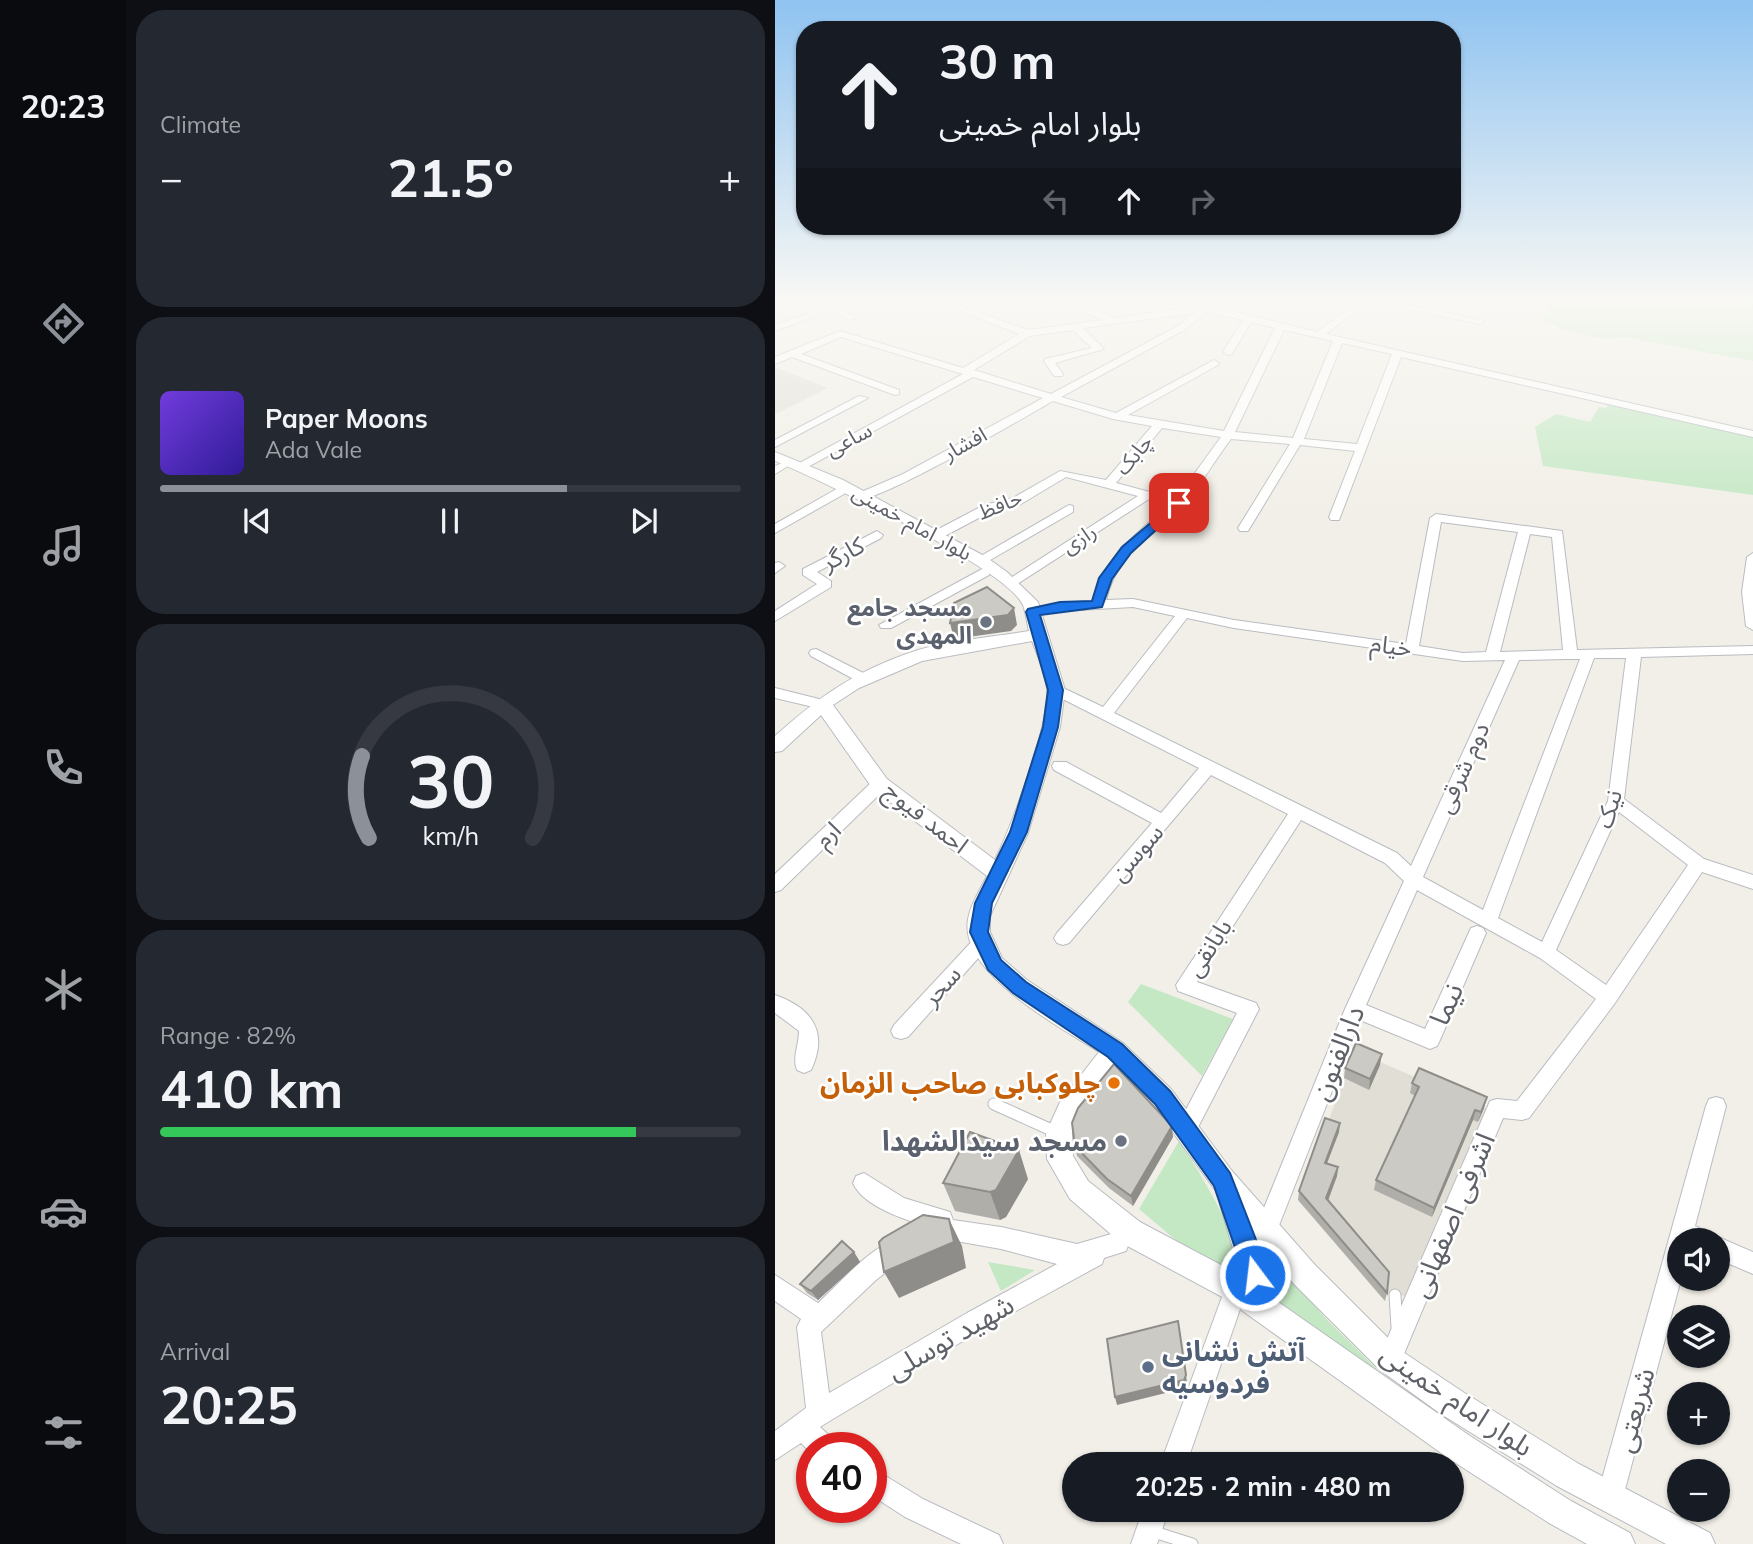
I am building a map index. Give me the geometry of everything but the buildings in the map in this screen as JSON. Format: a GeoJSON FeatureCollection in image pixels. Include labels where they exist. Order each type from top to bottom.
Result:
{"type":"FeatureCollection","features":[{"type":"Feature","properties":{"kind":"street"},"geometry":{"type":"LineString","coordinates":[[849,375],[895,392]]}},
{"type":"Feature","properties":{"kind":"street","name":"ساعی"},"geometry":{"type":"LineString","coordinates":[[800,467],[964,375]]}},
{"type":"Feature","properties":{"kind":"street"},"geometry":{"type":"LineString","coordinates":[[979,375],[1117,417],[1228,435],[1361,448]]}},
{"type":"Feature","properties":{"kind":"street","name":"افشار"},"geometry":{"type":"LineString","coordinates":[[863,496],[907,477],[1093,375]]}},
{"type":"Feature","properties":{"kind":"street"},"geometry":{"type":"LineString","coordinates":[[1117,417],[1192,375]]}},
{"type":"Feature","properties":{"kind":"street"},"geometry":{"type":"LineString","coordinates":[[1098,604],[1105,578],[1126,550],[1179,503],[1228,435],[1257,375]]}},
{"type":"Feature","properties":{"kind":"street"},"geometry":{"type":"LineString","coordinates":[[1244,528],[1297,442],[1324,375]]}},
{"type":"Feature","properties":{"kind":"street"},"geometry":{"type":"LineString","coordinates":[[1335,517],[1390,375]]}},
{"type":"Feature","properties":{"kind":"street"},"geometry":{"type":"LineString","coordinates":[[1502,375],[1753,434]]}},
{"type":"Feature","properties":{"kind":"street"},"geometry":{"type":"LineString","coordinates":[[775,444],[863,398]]}},
{"type":"Feature","properties":{"kind":"street","name":"چابک"},"geometry":{"type":"LineString","coordinates":[[1108,485],[1159,424]]}},
{"type":"Feature","properties":{"kind":"street","name":"بلوار امام خمینی"},"geometry":{"type":"LineString","coordinates":[[777,464],[800,467],[863,496],[935,536],[1011,584],[1031,603],[1038,635],[1056,690],[1051,727],[1018,832],[979,916],[982,942],[994,965],[1019,987],[1115,1051],[1162,1097],[1223,1180],[1333,1305],[1394,1351],[1452,1403],[1610,1497],[1699,1544]]}},
{"type":"Feature","properties":{"kind":"street","name":"بلوار امام خمینی"},"geometry":{"type":"LineString","coordinates":[[777,464],[840,491],[982,566],[1032,612]]}},
{"type":"Feature","properties":{"kind":"street","name":"حافظ"},"geometry":{"type":"LineString","coordinates":[[935,536],[988,508],[1017,501],[1064,473],[1108,485]]}},
{"type":"Feature","properties":{"kind":"street"},"geometry":{"type":"LineString","coordinates":[[1108,485],[1179,503]]}},
{"type":"Feature","properties":{"kind":"street"},"geometry":{"type":"LineString","coordinates":[[775,529],[840,491]]}},
{"type":"Feature","properties":{"kind":"street","name":"رازی"},"geometry":{"type":"LineString","coordinates":[[1011,584],[1147,495]]}},
{"type":"Feature","properties":{"kind":"street"},"geometry":{"type":"LineString","coordinates":[[886,625],[1069,509]]}},
{"type":"Feature","properties":{"kind":"street"},"geometry":{"type":"LineString","coordinates":[[1412,649],[1436,518],[1558,534],[1571,656]]}},
{"type":"Feature","properties":{"kind":"street"},"geometry":{"type":"LineString","coordinates":[[1491,657],[1525,530]]}},
{"type":"Feature","properties":{"kind":"street","name":"کارگر"},"geometry":{"type":"LineString","coordinates":[[775,617],[826,584],[808,572],[878,536]]}},
{"type":"Feature","properties":{"kind":"street"},"geometry":{"type":"LineString","coordinates":[[1753,557],[1749,592],[1753,626]]}},
{"type":"Feature","properties":{"kind":"street","name":"خیام"},"geometry":{"type":"LineString","coordinates":[[1032,612],[1060,607],[1133,603],[1234,624],[1463,657],[1753,650]]}},
{"type":"Feature","properties":{"kind":"street"},"geometry":{"type":"LineString","coordinates":[[1106,713],[1185,613]]}},
{"type":"Feature","properties":{"kind":"street"},"geometry":{"type":"LineString","coordinates":[[775,746],[822,704],[864,679],[918,656],[1038,635]]}},
{"type":"Feature","properties":{"kind":"street"},"geometry":{"type":"LineString","coordinates":[[816,653],[864,679]]}},
{"type":"Feature","properties":{"kind":"street","name":"نیک"},"geometry":{"type":"LineString","coordinates":[[1546,953],[1616,801],[1634,654]]}},
{"type":"Feature","properties":{"kind":"street"},"geometry":{"type":"LineString","coordinates":[[1482,926],[1588,655]]}},
{"type":"Feature","properties":{"kind":"street","name":"دوم شرقی"},"geometry":{"type":"LineString","coordinates":[[1413,879],[1513,657]]}},
{"type":"Feature","properties":{"kind":"street"},"geometry":{"type":"LineString","coordinates":[[1056,690],[1391,858],[1413,879],[1482,926],[1546,953],[1608,997],[1698,864]]}},
{"type":"Feature","properties":{"kind":"street"},"geometry":{"type":"LineString","coordinates":[[775,693],[822,704]]}},
{"type":"Feature","properties":{"kind":"street","name":"احمد فیوج"},"geometry":{"type":"LineString","coordinates":[[822,704],[880,784],[998,873]]}},
{"type":"Feature","properties":{"kind":"street"},"geometry":{"type":"LineString","coordinates":[[1060,766],[1163,822]]}},
{"type":"Feature","properties":{"kind":"street","name":"سوسن"},"geometry":{"type":"LineString","coordinates":[[1063,939],[1210,766]]}},
{"type":"Feature","properties":{"kind":"street","name":"ارم"},"geometry":{"type":"LineString","coordinates":[[775,885],[880,784]]}},
{"type":"Feature","properties":{"kind":"street"},"geometry":{"type":"LineString","coordinates":[[1616,801],[1698,864],[1753,882]]}},
{"type":"Feature","properties":{"kind":"street","name":"بابانقی"},"geometry":{"type":"LineString","coordinates":[[1187,1128],[1249,1009],[1185,985],[1298,812]]}},
{"type":"Feature","properties":{"kind":"street","name":"دارالفنون"},"geometry":{"type":"LineString","coordinates":[[1266,1230],[1355,1009],[1413,879]]}},
{"type":"Feature","properties":{"kind":"street","name":"نیما"},"geometry":{"type":"LineString","coordinates":[[1355,1009],[1430,1040],[1482,926]]}},
{"type":"Feature","properties":{"kind":"street","name":"سحر"},"geometry":{"type":"LineString","coordinates":[[902,1031],[982,942]]}},
{"type":"Feature","properties":{"kind":"street","name":"اشرفی اصفهانی"},"geometry":{"type":"LineString","coordinates":[[1394,1351],[1497,1108],[1522,1111],[1608,997]]}},
{"type":"Feature","properties":{"kind":"street"},"geometry":{"type":"LineString","coordinates":[[775,1003],[795,1015],[808,1028],[809,1042],[804,1064]]}},
{"type":"Feature","properties":{"kind":"street"},"geometry":{"type":"LineString","coordinates":[[1059,1133],[1069,1110],[1115,1051]]}},
{"type":"Feature","properties":{"kind":"street","name":"شریعتی"},"geometry":{"type":"LineString","coordinates":[[1688,1228],[1716,1106]]}},
{"type":"Feature","properties":{"kind":"street","name":"بلوار امام خمینی"},"geometry":{"type":"LineString","coordinates":[[1059,1133],[1060,1160],[1079,1190],[1124,1238],[1236,1289],[1459,1447],[1560,1512],[1619,1544]]}},
{"type":"Feature","properties":{"kind":"street"},"geometry":{"type":"LineString","coordinates":[[1178,1452],[1236,1289],[1247,1286],[1255,1275],[1251,1255],[1223,1180]]}},
{"type":"Feature","properties":{"kind":"street"},"geometry":{"type":"LineString","coordinates":[[864,1183],[898,1207],[1055,1252],[1077,1255],[1124,1238]]}},
{"type":"Feature","properties":{"kind":"street"},"geometry":{"type":"LineString","coordinates":[[816,1432],[811,1420],[815,1322],[889,1254],[934,1228],[1001,1238]]}},
{"type":"Feature","properties":{"kind":"street","name":"شهید توسلی"},"geometry":{"type":"LineString","coordinates":[[775,1447],[811,1420],[975,1321],[1124,1238]]}},
{"type":"Feature","properties":{"kind":"street"},"geometry":{"type":"LineString","coordinates":[[1730,1253],[1753,1263]]}},
{"type":"Feature","properties":{"kind":"street"},"geometry":{"type":"LineString","coordinates":[[775,1286],[815,1322]]}},
{"type":"Feature","properties":{"kind":"street","name":"شریعتی"},"geometry":{"type":"LineString","coordinates":[[1610,1497],[1671,1291]]}},
{"type":"Feature","properties":{"kind":"street"},"geometry":{"type":"LineString","coordinates":[[887,1490],[914,1508],[990,1544]]}},
{"type":"Feature","properties":{"kind":"lane"},"geometry":{"type":"LineString","coordinates":[[994,1104],[1059,1133]]}},
{"type":"Feature","properties":{"kind":"lane"},"geometry":{"type":"LineString","coordinates":[[1394,1351],[1395,1295]]}},
{"type":"Feature","properties":{"kind":"lane"},"geometry":{"type":"LineString","coordinates":[[1150,1528],[1192,1544]]}},
{"type":"Feature","properties":{"kind":"shaded area"},"geometry":{"type":"Polygon","coordinates":[[[775,375],[795,375],[828,388],[775,414],[775,375]]]}},
{"type":"Feature","properties":{"kind":"shaded area"},"geometry":{"type":"Polygon","coordinates":[[[1355,1051],[1486,1108],[1405,1296],[1386,1294],[1381,1297],[1301,1203],[1300,1195],[1355,1051]]]}},
{"type":"Feature","properties":{"kind":"green space"},"geometry":{"type":"Polygon","coordinates":[[[1610,402],[1753,436],[1753,495],[1543,466],[1535,427],[1556,414],[1590,422],[1599,407],[1606,408],[1610,402]]]}},
{"type":"Feature","properties":{"kind":"green space"},"geometry":{"type":"Polygon","coordinates":[[[1141,984],[1233,1019],[1202,1076],[1128,1002],[1141,984]]]}},
{"type":"Feature","properties":{"kind":"green space"},"geometry":{"type":"Polygon","coordinates":[[[1179,1141],[1215,1202],[1246,1265],[1238,1277],[1178,1242],[1139,1209],[1179,1141]]]}},
{"type":"Feature","properties":{"kind":"green space"},"geometry":{"type":"Polygon","coordinates":[[[1249,1231],[1328,1321],[1387,1379],[1257,1288],[1249,1231]]]}},
{"type":"Feature","properties":{"kind":"green space"},"geometry":{"type":"Polygon","coordinates":[[[988,1262],[1035,1270],[1001,1291],[988,1262]]]}},
{"type":"Feature","properties":{"kind":"place","name":"مسجد جامع المهدی"},"geometry":{"type":"Point","coordinates":[986,622]}},
{"type":"Feature","properties":{"kind":"place","name":"چلوکبابی صاحب الزمان"},"geometry":{"type":"Point","coordinates":[1114,1083]}},
{"type":"Feature","properties":{"kind":"place","name":"مسجد سیدالشهدا"},"geometry":{"type":"Point","coordinates":[1121,1141]}},
{"type":"Feature","properties":{"kind":"place","name":"آتش نشانی فردوسیه"},"geometry":{"type":"Point","coordinates":[1148,1367]}},
{"type":"Feature","properties":{"kind":"route"},"geometry":{"type":"LineString","coordinates":[[1179,503],[1126,550],[1105,578],[1098,604],[1032,612],[1056,690],[1051,727],[1018,832],[979,916],[979,932],[994,965],[1019,987],[1115,1051],[1162,1097],[1187,1128],[1223,1180],[1251,1255],[1255,1275]]}}]}
